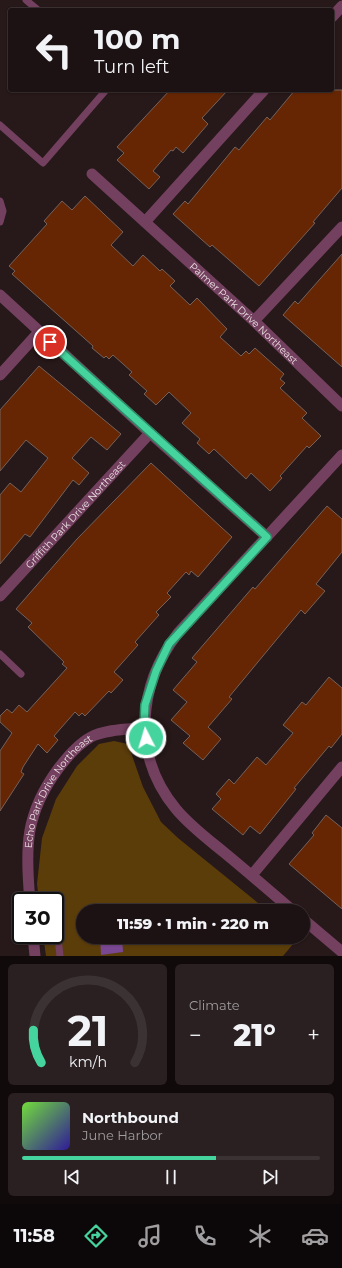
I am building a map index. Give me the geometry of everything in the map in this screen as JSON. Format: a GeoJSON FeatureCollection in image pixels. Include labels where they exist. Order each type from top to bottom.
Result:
{"type":"FeatureCollection","features":[{"type":"Feature","properties":{"kind":"street"},"geometry":{"type":"LineString","coordinates":[[334,15],[342,6]]}},
{"type":"Feature","properties":{"kind":"street"},"geometry":{"type":"LineString","coordinates":[[145,222],[262,92]]}},
{"type":"Feature","properties":{"kind":"street","name":"Palmer Park Drive Northeast"},"geometry":{"type":"LineString","coordinates":[[92,174],[254,321],[342,406]]}},
{"type":"Feature","properties":{"kind":"street"},"geometry":{"type":"LineString","coordinates":[[254,321],[342,227]]}},
{"type":"Feature","properties":{"kind":"street"},"geometry":{"type":"LineString","coordinates":[[0,295],[150,433],[267,537]]}},
{"type":"Feature","properties":{"kind":"street"},"geometry":{"type":"LineString","coordinates":[[0,375],[39,332]]}},
{"type":"Feature","properties":{"kind":"street","name":"Griffith Park Drive Northeast"},"geometry":{"type":"LineString","coordinates":[[0,596],[150,433]]}},
{"type":"Feature","properties":{"kind":"street"},"geometry":{"type":"LineString","coordinates":[[285,904],[193,827],[175,808],[160,785],[152,762],[144,727],[145,705],[151,685],[169,644],[342,455]]}},
{"type":"Feature","properties":{"kind":"street","name":"Echo Park Drive Northeast"},"geometry":{"type":"LineString","coordinates":[[29,892],[26,864],[28,834],[37,803],[45,788],[65,759],[90,737],[104,732],[144,727]]}},
{"type":"Feature","properties":{"kind":"street"},"geometry":{"type":"LineString","coordinates":[[252,875],[342,767]]}},
{"type":"Feature","properties":{"kind":"street"},"geometry":{"type":"LineString","coordinates":[[310,925],[342,952]]}},
{"type":"Feature","properties":{"kind":"street"},"geometry":{"type":"LineString","coordinates":[[34,944],[35,956]]}},
{"type":"Feature","properties":{"kind":"lane"},"geometry":{"type":"LineString","coordinates":[[26,0],[36,8]]}},
{"type":"Feature","properties":{"kind":"lane"},"geometry":{"type":"LineString","coordinates":[[0,125],[43,163],[104,92]]}},
{"type":"Feature","properties":{"kind":"lane"},"geometry":{"type":"LineString","coordinates":[[0,201],[3,211],[0,222]]}},
{"type":"Feature","properties":{"kind":"lane"},"geometry":{"type":"LineString","coordinates":[[0,654],[21,674]]}},
{"type":"Feature","properties":{"kind":"lane"},"geometry":{"type":"LineString","coordinates":[[59,944],[60,956]]}},
{"type":"Feature","properties":{"kind":"shaded area"},"geometry":{"type":"Polygon","coordinates":[[[114,741],[128,744],[143,787],[161,822],[178,838],[259,904],[76,904],[76,944],[293,944],[283,956],[46,956],[44,944],[64,944],[64,892],[38,892],[37,884],[42,838],[56,799],[77,766],[99,744],[114,741]]]}},
{"type":"Feature","properties":{"kind":"shaded area"},"geometry":{"type":"Polygon","coordinates":[[[100,944],[122,944],[123,952],[101,955],[100,944]]]}},
{"type":"Feature","properties":{"kind":"building"},"geometry":{"type":"Polygon","coordinates":[[[334,90],[342,90],[342,188],[313,222],[315,223],[259,286],[212,245],[210,247],[173,214],[185,201],[188,204],[235,147],[239,150],[267,117],[270,120],[293,92],[334,92],[334,90]]]}},
{"type":"Feature","properties":{"kind":"building"},"geometry":{"type":"Polygon","coordinates":[[[168,92],[226,92],[202,118],[208,124],[183,153],[176,147],[173,151],[171,150],[153,171],[160,177],[149,189],[117,160],[124,153],[117,147],[168,92]]]}},
{"type":"Feature","properties":{"kind":"building"},"geometry":{"type":"Polygon","coordinates":[[[85,196],[123,232],[111,245],[133,266],[143,255],[160,271],[162,269],[175,281],[170,286],[190,305],[197,298],[227,329],[220,337],[241,356],[246,351],[249,354],[255,348],[284,374],[280,379],[285,383],[280,388],[307,413],[302,418],[321,436],[309,448],[307,446],[280,476],[282,478],[270,491],[251,473],[246,479],[214,449],[209,454],[197,443],[200,439],[182,423],[191,413],[169,392],[156,405],[144,394],[147,391],[129,375],[132,372],[113,355],[109,359],[106,356],[104,358],[92,348],[93,346],[12,274],[15,271],[9,266],[47,224],[44,221],[62,201],[72,210],[85,196]]]}},
{"type":"Feature","properties":{"kind":"building"},"geometry":{"type":"Polygon","coordinates":[[[342,254],[342,367],[283,315],[295,301],[298,304],[342,254]]]}},
{"type":"Feature","properties":{"kind":"building"},"geometry":{"type":"Polygon","coordinates":[[[39,366],[121,434],[107,450],[91,437],[72,458],[89,473],[79,485],[73,480],[30,537],[25,534],[0,564],[0,495],[10,483],[21,492],[48,458],[26,440],[0,471],[0,410],[39,366]]]}},
{"type":"Feature","properties":{"kind":"building"},"geometry":{"type":"Polygon","coordinates":[[[151,463],[232,537],[198,577],[191,571],[189,575],[186,572],[167,593],[171,597],[156,612],[159,615],[135,642],[138,645],[114,672],[123,680],[111,693],[109,691],[85,716],[82,713],[79,716],[75,712],[54,736],[58,740],[47,753],[38,744],[23,767],[21,772],[24,774],[0,811],[0,751],[12,733],[0,722],[0,716],[7,709],[12,713],[19,705],[27,712],[67,668],[62,664],[64,662],[28,627],[32,623],[16,609],[77,539],[151,463]]]}},
{"type":"Feature","properties":{"kind":"building"},"geometry":{"type":"Polygon","coordinates":[[[327,506],[342,519],[342,552],[316,584],[325,591],[305,614],[301,610],[229,697],[232,699],[208,727],[221,739],[203,760],[183,743],[190,736],[171,720],[187,702],[173,690],[197,662],[192,658],[253,587],[255,589],[327,506]]]}},
{"type":"Feature","properties":{"kind":"building"},"geometry":{"type":"Polygon","coordinates":[[[329,677],[342,688],[342,734],[331,748],[329,746],[294,788],[296,789],[260,834],[250,826],[243,835],[212,809],[221,799],[216,794],[229,779],[234,784],[257,757],[266,765],[293,733],[283,725],[302,702],[306,705],[329,677]]]}},
{"type":"Feature","properties":{"kind":"building"},"geometry":{"type":"Polygon","coordinates":[[[326,815],[342,828],[342,909],[289,864],[314,835],[312,833],[326,815]]]}},
{"type":"Feature","properties":{"kind":"route"},"geometry":{"type":"LineString","coordinates":[[50,342],[267,537],[169,644],[156,671],[145,705],[144,727],[146,738]]}}]}
